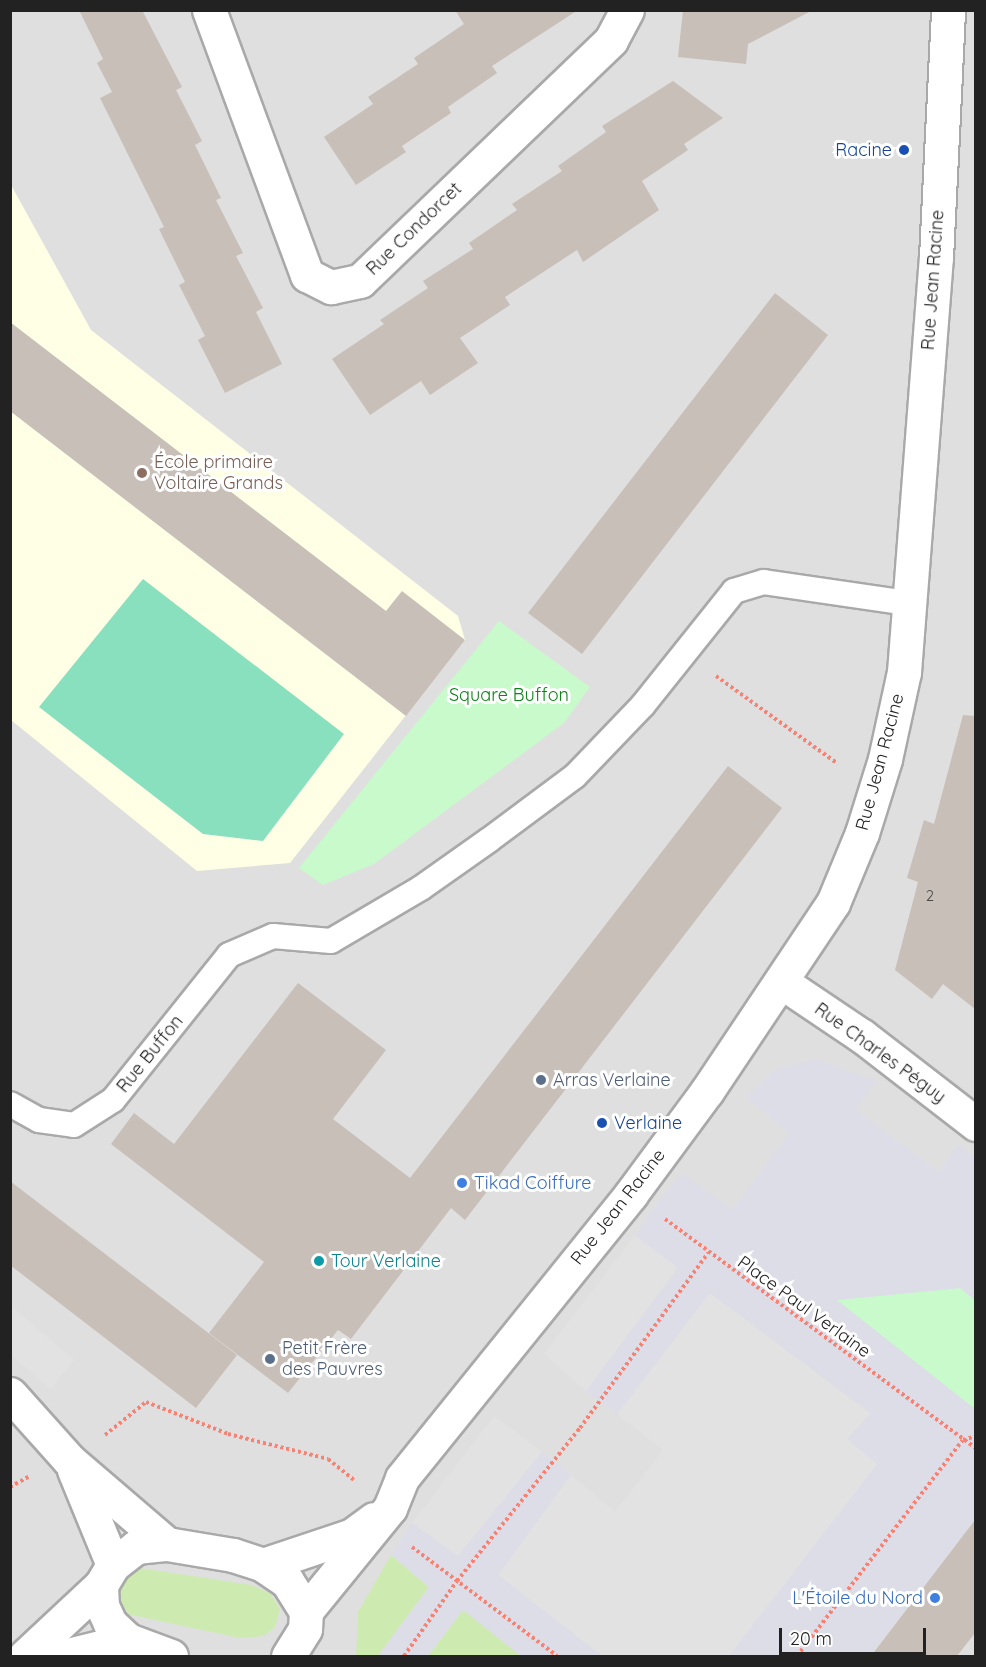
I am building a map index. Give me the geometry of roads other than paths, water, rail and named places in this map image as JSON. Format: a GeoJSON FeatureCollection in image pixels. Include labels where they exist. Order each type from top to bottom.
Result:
{"type":"FeatureCollection","features":[{"type":"Feature","properties":{"kind":"street","name":"Rue Condorcet"},"geometry":{"type":"LineString","coordinates":[[209,10],[307,275],[331,287],[360,280],[611,40],[627,10]]}},
{"type":"Feature","properties":{"kind":"street","name":"Rue Jean Racine"},"geometry":{"type":"LineString","coordinates":[[299,1641],[390,1508],[402,1478],[631,1194],[783,983],[833,903],[862,833],[885,759],[904,672],[936,257],[948,10]]}},
{"type":"Feature","properties":{"kind":"street","name":"Rue Charles Péguy"},"geometry":{"type":"LineString","coordinates":[[783,983],[844,1023],[975,1124]]}},
{"type":"Feature","properties":{"kind":"street"},"geometry":{"type":"LineString","coordinates":[[10,1394],[69,1460],[167,1544]]}},
{"type":"Feature","properties":{"kind":"street"},"geometry":{"type":"LineString","coordinates":[[69,1460],[107,1575],[102,1606],[110,1623],[128,1640],[171,1656]]}},
{"type":"Feature","properties":{"kind":"street"},"geometry":{"type":"LineString","coordinates":[[263,1564],[352,1535],[390,1508]]}},
{"type":"Feature","properties":{"kind":"street"},"geometry":{"type":"LineString","coordinates":[[25,1656],[136,1547],[167,1544],[233,1555],[263,1564],[287,1581],[299,1641]]}},
{"type":"Feature","properties":{"kind":"street"},"geometry":{"type":"LineString","coordinates":[[64,1656],[128,1640]]}},
{"type":"Feature","properties":{"kind":"lane","name":"Rue Buffon"},"geometry":{"type":"LineString","coordinates":[[10,1104],[39,1120],[74,1125],[113,1100],[229,955],[273,936],[331,941],[431,881],[575,776],[643,705],[734,591],[764,582],[908,603]]}},
{"type":"Feature","properties":{"kind":"place","name":"Racine"},"geometry":{"type":"Point","coordinates":[904,150]}},
{"type":"Feature","properties":{"kind":"place","name":"École primaire Voltaire Grands"},"geometry":{"type":"Point","coordinates":[142,473]}},
{"type":"Feature","properties":{"kind":"place","name":"Arras Verlaine"},"geometry":{"type":"Point","coordinates":[541,1080]}},
{"type":"Feature","properties":{"kind":"place","name":"Verlaine"},"geometry":{"type":"Point","coordinates":[602,1123]}},
{"type":"Feature","properties":{"kind":"place","name":"Tikad Coiffure"},"geometry":{"type":"Point","coordinates":[462,1183]}},
{"type":"Feature","properties":{"kind":"place","name":"Tour Verlaine"},"geometry":{"type":"Point","coordinates":[319,1261]}},
{"type":"Feature","properties":{"kind":"place","name":"Petit Frère des Pauvres"},"geometry":{"type":"Point","coordinates":[270,1359]}},
{"type":"Feature","properties":{"kind":"place","name":"L'Étoile du Nord"},"geometry":{"type":"Point","coordinates":[935,1598]}},
{"type":"Feature","properties":{"kind":"park label","name":"Square Buffon"},"geometry":{"type":"Point","coordinates":[509,695]}}]}
